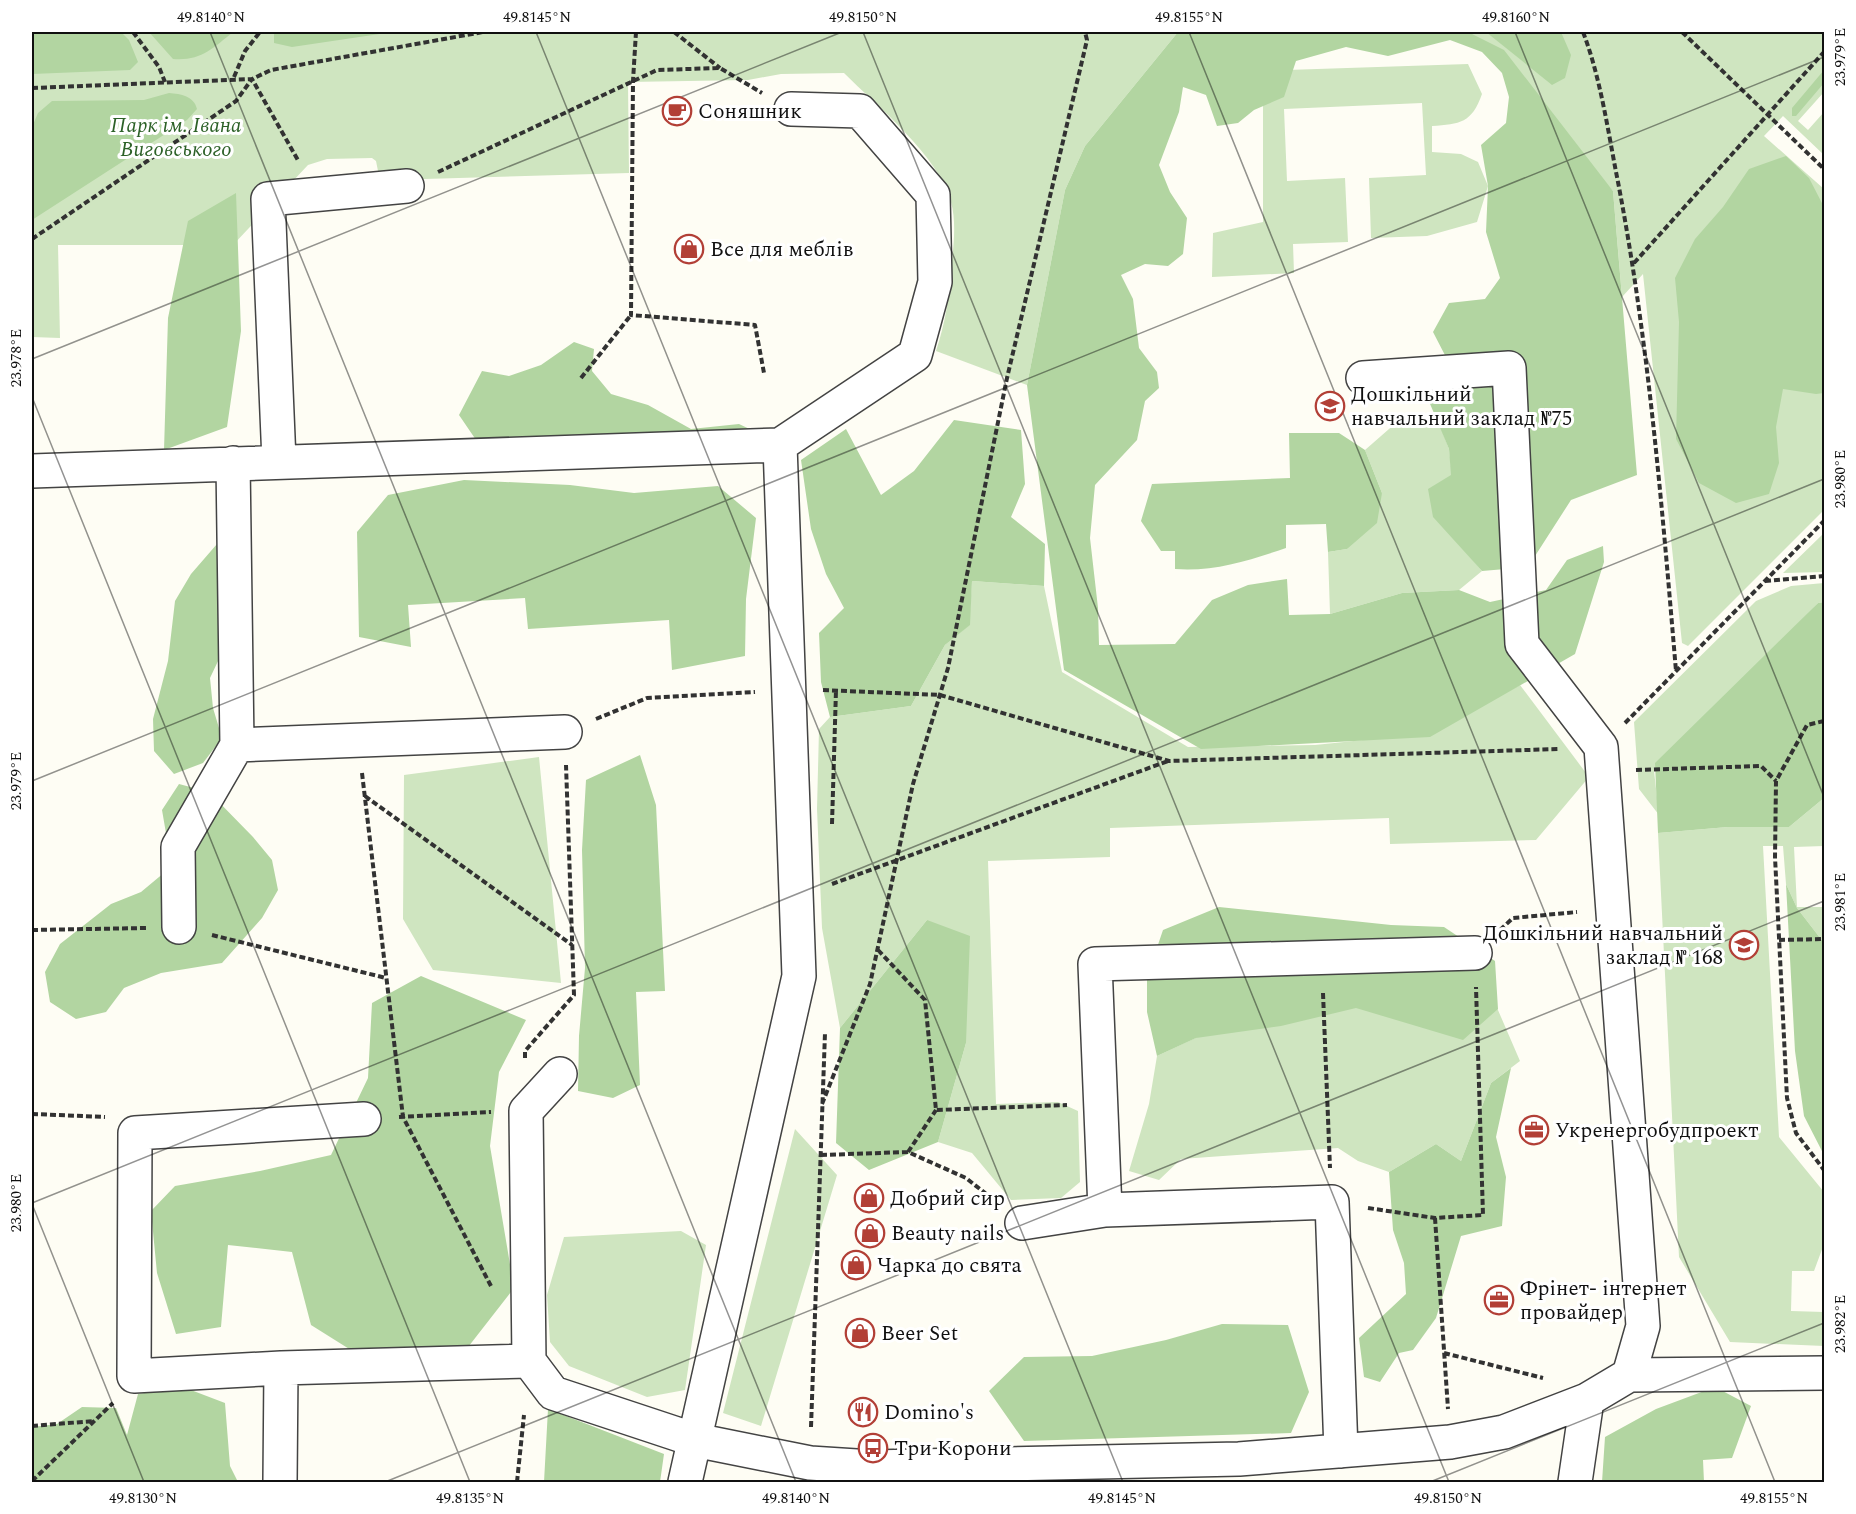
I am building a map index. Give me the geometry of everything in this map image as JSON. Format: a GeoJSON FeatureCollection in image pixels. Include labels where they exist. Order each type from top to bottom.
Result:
{"type":"FeatureCollection","features":[{"type":"Feature","properties":{"kind":"lane"},"geometry":{"type":"LineString","coordinates":[[32,471],[780,445],[915,355],[935,282],[933,195],[860,111],[791,110]]}},
{"type":"Feature","properties":{"kind":"lane"},"geometry":{"type":"LineString","coordinates":[[279,461],[268,199],[406,186]]}},
{"type":"Feature","properties":{"kind":"lane"},"geometry":{"type":"LineString","coordinates":[[1363,378],[1509,368],[1522,644],[1602,759],[1643,1326],[1629,1375]]}},
{"type":"Feature","properties":{"kind":"lane"},"geometry":{"type":"LineString","coordinates":[[685,1482],[799,976],[780,445]]}},
{"type":"Feature","properties":{"kind":"lane"},"geometry":{"type":"LineString","coordinates":[[179,927],[178,847],[237,745],[233,463]]}},
{"type":"Feature","properties":{"kind":"lane"},"geometry":{"type":"LineString","coordinates":[[237,745],[565,732]]}},
{"type":"Feature","properties":{"kind":"lane"},"geometry":{"type":"LineString","coordinates":[[1105,1210],[1095,964],[1321,956],[1475,954]]}},
{"type":"Feature","properties":{"kind":"lane"},"geometry":{"type":"LineString","coordinates":[[560,1074],[526,1111],[530,1361],[553,1392],[695,1440],[810,1463],[872,1467],[1233,1471],[1341,1451],[1450,1442],[1504,1432],[1587,1400],[1629,1375],[1824,1373]]}},
{"type":"Feature","properties":{"kind":"lane"},"geometry":{"type":"LineString","coordinates":[[364,1119],[135,1133],[134,1376],[281,1368],[530,1361]]}},
{"type":"Feature","properties":{"kind":"lane"},"geometry":{"type":"LineString","coordinates":[[1022,1223],[1105,1210],[1332,1202],[1341,1451]]}},
{"type":"Feature","properties":{"kind":"lane"},"geometry":{"type":"LineString","coordinates":[[280,1482],[281,1368]]}},
{"type":"Feature","properties":{"kind":"lane"},"geometry":{"type":"LineString","coordinates":[[1575,1482],[1587,1400]]}},
{"type":"Feature","properties":{"kind":"path"},"geometry":{"type":"LineString","coordinates":[[133,32],[159,67],[165,82]]}},
{"type":"Feature","properties":{"kind":"path"},"geometry":{"type":"LineString","coordinates":[[234,78],[245,51],[260,32]]}},
{"type":"Feature","properties":{"kind":"path"},"geometry":{"type":"LineString","coordinates":[[32,88],[252,79],[271,70],[483,32]]}},
{"type":"Feature","properties":{"kind":"path"},"geometry":{"type":"LineString","coordinates":[[581,378],[631,315],[633,81],[636,32]]}},
{"type":"Feature","properties":{"kind":"path"},"geometry":{"type":"LineString","coordinates":[[674,32],[720,68],[791,110]]}},
{"type":"Feature","properties":{"kind":"path"},"geometry":{"type":"LineString","coordinates":[[822,1104],[870,984],[913,784],[940,695],[1006,378],[1087,40],[1085,32]]}},
{"type":"Feature","properties":{"kind":"path"},"geometry":{"type":"LineString","coordinates":[[1583,32],[1596,75],[1634,264],[1650,396],[1676,672]]}},
{"type":"Feature","properties":{"kind":"path"},"geometry":{"type":"LineString","coordinates":[[1682,32],[1824,169]]}},
{"type":"Feature","properties":{"kind":"path"},"geometry":{"type":"LineString","coordinates":[[1634,264],[1824,52]]}},
{"type":"Feature","properties":{"kind":"path"},"geometry":{"type":"LineString","coordinates":[[406,186],[657,70],[720,68]]}},
{"type":"Feature","properties":{"kind":"path"},"geometry":{"type":"LineString","coordinates":[[252,79],[316,194]]}},
{"type":"Feature","properties":{"kind":"path"},"geometry":{"type":"LineString","coordinates":[[32,239],[236,101],[252,79]]}},
{"type":"Feature","properties":{"kind":"path"},"geometry":{"type":"LineString","coordinates":[[631,315],[755,325],[765,373]]}},
{"type":"Feature","properties":{"kind":"path"},"geometry":{"type":"LineString","coordinates":[[1602,759],[1676,672],[1824,520]]}},
{"type":"Feature","properties":{"kind":"path"},"geometry":{"type":"LineString","coordinates":[[1765,582],[1824,576]]}},
{"type":"Feature","properties":{"kind":"path"},"geometry":{"type":"LineString","coordinates":[[831,828],[836,690]]}},
{"type":"Feature","properties":{"kind":"path"},"geometry":{"type":"LineString","coordinates":[[364,1119],[526,1111],[525,1051],[573,995],[565,732],[646,698],[836,690],[940,695],[1169,761],[1602,759],[1761,766],[1776,781]]}},
{"type":"Feature","properties":{"kind":"path"},"geometry":{"type":"LineString","coordinates":[[1824,721],[1807,726],[1776,781],[1775,857],[1787,1098],[1796,1133],[1824,1170]]}},
{"type":"Feature","properties":{"kind":"path"},"geometry":{"type":"LineString","coordinates":[[358,740],[403,1117],[496,1297]]}},
{"type":"Feature","properties":{"kind":"path"},"geometry":{"type":"LineString","coordinates":[[830,873],[830,885],[1169,761]]}},
{"type":"Feature","properties":{"kind":"path"},"geometry":{"type":"LineString","coordinates":[[364,796],[572,945]]}},
{"type":"Feature","properties":{"kind":"path"},"geometry":{"type":"LineString","coordinates":[[1321,956],[1332,1202],[1435,1218],[1483,1215],[1475,954],[1512,918],[1612,909]]}},
{"type":"Feature","properties":{"kind":"path"},"geometry":{"type":"LineString","coordinates":[[1779,940],[1824,939]]}},
{"type":"Feature","properties":{"kind":"path"},"geometry":{"type":"LineString","coordinates":[[877,950],[925,1000],[936,1110],[908,1152]]}},
{"type":"Feature","properties":{"kind":"path"},"geometry":{"type":"LineString","coordinates":[[810,1463],[825,1023]]}},
{"type":"Feature","properties":{"kind":"path"},"geometry":{"type":"LineString","coordinates":[[936,1110],[1059,1106],[1101,1100]]}},
{"type":"Feature","properties":{"kind":"path"},"geometry":{"type":"LineString","coordinates":[[32,1113],[103,1116],[135,1133]]}},
{"type":"Feature","properties":{"kind":"path"},"geometry":{"type":"LineString","coordinates":[[821,1155],[908,1152],[966,1178],[1022,1223]]}},
{"type":"Feature","properties":{"kind":"path"},"geometry":{"type":"LineString","coordinates":[[1435,1218],[1450,1442]]}},
{"type":"Feature","properties":{"kind":"path"},"geometry":{"type":"LineString","coordinates":[[1444,1353],[1571,1385],[1587,1400]]}},
{"type":"Feature","properties":{"kind":"path"},"geometry":{"type":"LineString","coordinates":[[517,1482],[530,1361]]}},
{"type":"Feature","properties":{"kind":"path"},"geometry":{"type":"LineString","coordinates":[[32,1481],[142,1376]]}},
{"type":"Feature","properties":{"kind":"path"},"geometry":{"type":"LineString","coordinates":[[32,1426],[94,1421]]}},
{"type":"Feature","properties":{"kind":"green space","name":"Парк ім. Івана Виговського"},"geometry":{"type":"Polygon","coordinates":[[[32,32],[1178,32],[1085,146],[1065,190],[1027,385],[936,351],[948,301],[954,228],[951,202],[944,184],[920,149],[844,73],[781,74],[748,80],[628,82],[629,173],[390,180],[378,171],[376,161],[372,158],[327,159],[308,165],[233,245],[58,245],[60,338],[32,337],[32,32]]]}},
{"type":"Feature","properties":{"kind":"green space"},"geometry":{"type":"Polygon","coordinates":[[[32,32],[121,32],[129,40],[138,62],[130,70],[32,74],[32,32]]]}},
{"type":"Feature","properties":{"kind":"green space"},"geometry":{"type":"Polygon","coordinates":[[[149,32],[233,32],[206,53],[191,58],[173,59],[149,32]]]}},
{"type":"Feature","properties":{"kind":"green space"},"geometry":{"type":"Polygon","coordinates":[[[274,32],[393,32],[292,47],[274,43],[274,32]]]}},
{"type":"Feature","properties":{"kind":"green space"},"geometry":{"type":"Polygon","coordinates":[[[1178,32],[1468,32],[1504,50],[1613,191],[1637,475],[1571,500],[1528,567],[1482,571],[1433,517],[1428,489],[1451,475],[1449,449],[1428,399],[1440,381],[1448,361],[1433,332],[1449,303],[1485,299],[1500,278],[1486,232],[1488,186],[1481,145],[1506,123],[1509,97],[1502,73],[1482,52],[1450,40],[1388,56],[1346,47],[1296,61],[1284,97],[1254,110],[1238,123],[1217,126],[1206,95],[1183,87],[1179,112],[1159,165],[1170,192],[1187,218],[1183,254],[1168,266],[1145,264],[1121,275],[1133,299],[1139,348],[1157,372],[1159,388],[1145,401],[1137,440],[1095,485],[1090,538],[1098,608],[1099,645],[1175,644],[1212,600],[1248,585],[1287,579],[1289,615],[1330,614],[1402,593],[1459,590],[1490,602],[1546,590],[1567,560],[1603,546],[1604,562],[1575,654],[1430,737],[1201,749],[1064,670],[1027,385],[1065,190],[1085,146],[1178,32]]]}},
{"type":"Feature","properties":{"kind":"green space"},"geometry":{"type":"Polygon","coordinates":[[[1468,32],[1824,32],[1824,92],[1798,121],[1808,130],[1824,112],[1824,155],[1783,116],[1764,136],[1824,189],[1824,510],[1688,646],[1682,643],[1643,274],[1622,297],[1613,191],[1468,32]]]}},
{"type":"Feature","properties":{"kind":"green space"},"geometry":{"type":"Polygon","coordinates":[[[1486,32],[1561,32],[1571,55],[1565,78],[1552,85],[1486,32]]]}},
{"type":"Feature","properties":{"kind":"green space"},"geometry":{"type":"Polygon","coordinates":[[[1468,64],[1482,94],[1478,104],[1464,120],[1432,126],[1432,152],[1461,154],[1478,162],[1488,186],[1477,222],[1427,236],[1371,238],[1369,178],[1426,175],[1422,103],[1284,109],[1287,181],[1345,178],[1348,242],[1293,244],[1294,273],[1212,277],[1213,233],[1263,222],[1263,92],[1287,70],[1468,64]]]}},
{"type":"Feature","properties":{"kind":"green space"},"geometry":{"type":"Polygon","coordinates":[[[1824,70],[1824,83],[1796,116],[1792,116],[1792,108],[1824,70]]]}},
{"type":"Feature","properties":{"kind":"green space"},"geometry":{"type":"Polygon","coordinates":[[[169,93],[190,98],[197,109],[187,120],[32,220],[32,127],[38,113],[52,101],[144,100],[169,93]]]}},
{"type":"Feature","properties":{"kind":"green space"},"geometry":{"type":"Polygon","coordinates":[[[1786,156],[1809,178],[1824,207],[1824,393],[1783,389],[1776,427],[1779,463],[1769,494],[1736,503],[1699,483],[1676,439],[1679,322],[1675,278],[1695,239],[1723,207],[1749,169],[1786,156]]]}},
{"type":"Feature","properties":{"kind":"green space"},"geometry":{"type":"Polygon","coordinates":[[[236,193],[241,331],[227,427],[164,450],[168,318],[188,221],[236,193]]]}},
{"type":"Feature","properties":{"kind":"green space"},"geometry":{"type":"Polygon","coordinates":[[[574,342],[594,349],[592,371],[611,394],[648,405],[691,429],[739,424],[758,433],[489,459],[459,415],[482,371],[509,376],[541,365],[574,342]]]}},
{"type":"Feature","properties":{"kind":"green space"},"geometry":{"type":"Polygon","coordinates":[[[954,420],[1021,430],[1025,484],[1011,517],[1045,544],[1044,586],[972,581],[970,625],[945,645],[911,706],[830,717],[821,682],[819,633],[844,608],[826,574],[811,529],[801,460],[846,429],[881,495],[914,471],[954,420]]]}},
{"type":"Feature","properties":{"kind":"green space"},"geometry":{"type":"Polygon","coordinates":[[[1397,422],[1439,423],[1449,449],[1460,545],[1482,571],[1459,590],[1402,593],[1330,614],[1328,552],[1347,549],[1382,493],[1365,450],[1397,422]]]}},
{"type":"Feature","properties":{"kind":"green space"},"geometry":{"type":"Polygon","coordinates":[[[1289,433],[1339,433],[1365,450],[1382,493],[1377,523],[1347,549],[1328,552],[1326,524],[1286,525],[1286,548],[1218,567],[1175,569],[1175,551],[1161,551],[1141,521],[1152,484],[1290,478],[1289,433]]]}},
{"type":"Feature","properties":{"kind":"green space"},"geometry":{"type":"Polygon","coordinates":[[[464,480],[570,485],[634,493],[718,486],[756,518],[746,599],[745,656],[672,670],[669,620],[528,629],[525,598],[408,605],[411,647],[359,637],[357,532],[388,495],[464,480]]]}},
{"type":"Feature","properties":{"kind":"green space"},"geometry":{"type":"Polygon","coordinates":[[[230,529],[252,550],[228,640],[210,678],[213,708],[222,738],[203,763],[174,774],[154,751],[153,719],[168,661],[175,601],[191,574],[230,529]]]}},
{"type":"Feature","properties":{"kind":"green space"},"geometry":{"type":"Polygon","coordinates":[[[1824,533],[1824,572],[1783,573],[1824,533]]]}},
{"type":"Feature","properties":{"kind":"green space"},"geometry":{"type":"Polygon","coordinates":[[[972,581],[1044,586],[1062,672],[1188,747],[1315,745],[1431,733],[1520,685],[1589,777],[1536,840],[1390,844],[1389,818],[1110,828],[1110,857],[988,861],[996,1104],[1058,1102],[1078,1111],[1080,1182],[1061,1198],[1011,1200],[972,1153],[938,1142],[966,1043],[927,920],[840,1028],[822,928],[817,809],[819,729],[830,717],[911,706],[945,645],[969,625],[972,581]]]}},
{"type":"Feature","properties":{"kind":"green space"},"geometry":{"type":"Polygon","coordinates":[[[1824,583],[1824,602],[1818,603],[1654,771],[1659,815],[1639,789],[1634,722],[1756,601],[1791,586],[1824,583]]]}},
{"type":"Feature","properties":{"kind":"green space"},"geometry":{"type":"Polygon","coordinates":[[[1824,602],[1824,798],[1789,827],[1728,827],[1658,833],[1655,763],[1818,603],[1824,602]]]}},
{"type":"Feature","properties":{"kind":"green space"},"geometry":{"type":"Polygon","coordinates":[[[640,755],[656,805],[665,991],[636,992],[640,1085],[613,1098],[578,1091],[579,1036],[585,968],[582,850],[586,780],[640,755]]]}},
{"type":"Feature","properties":{"kind":"green space"},"geometry":{"type":"Polygon","coordinates":[[[539,757],[561,983],[433,970],[403,919],[404,775],[539,757]]]}},
{"type":"Feature","properties":{"kind":"green space"},"geometry":{"type":"Polygon","coordinates":[[[179,784],[209,792],[253,837],[272,860],[278,890],[262,918],[222,963],[161,973],[124,988],[106,1012],[76,1019],[50,1002],[45,972],[60,944],[111,904],[141,892],[165,872],[167,839],[162,810],[179,784]]]}},
{"type":"Feature","properties":{"kind":"green space"},"geometry":{"type":"Polygon","coordinates":[[[1824,798],[1824,846],[1794,847],[1797,907],[1824,907],[1824,943],[1797,908],[1786,884],[1783,846],[1763,846],[1779,1137],[1824,1192],[1824,1244],[1814,1271],[1792,1271],[1791,1311],[1824,1312],[1824,1346],[1730,1342],[1679,1257],[1658,833],[1728,827],[1789,827],[1824,798]]]}},
{"type":"Feature","properties":{"kind":"green space"},"geometry":{"type":"Polygon","coordinates":[[[1786,884],[1797,908],[1824,943],[1824,1155],[1804,1116],[1795,1051],[1786,884]]]}},
{"type":"Feature","properties":{"kind":"green space"},"geometry":{"type":"Polygon","coordinates":[[[1219,907],[1391,925],[1444,927],[1495,961],[1498,1009],[1463,1040],[1356,1008],[1281,1026],[1196,1038],[1157,1056],[1147,1012],[1147,977],[1163,930],[1219,907]]]}},
{"type":"Feature","properties":{"kind":"green space"},"geometry":{"type":"Polygon","coordinates":[[[927,920],[970,936],[966,1043],[938,1142],[869,1170],[836,1143],[840,1028],[927,920]]]}},
{"type":"Feature","properties":{"kind":"green space"},"geometry":{"type":"Polygon","coordinates":[[[421,976],[526,1020],[499,1072],[490,1146],[514,1288],[465,1351],[362,1357],[311,1325],[292,1252],[228,1245],[221,1327],[176,1334],[157,1273],[151,1211],[175,1186],[260,1171],[331,1155],[368,1078],[372,1003],[421,976]]]}},
{"type":"Feature","properties":{"kind":"green space"},"geometry":{"type":"Polygon","coordinates":[[[1485,980],[1520,1061],[1491,1083],[1461,1161],[1436,1144],[1389,1172],[1358,1161],[1338,1148],[1181,1159],[1159,1180],[1129,1171],[1149,1104],[1157,1056],[1249,1013],[1485,980]]]}},
{"type":"Feature","properties":{"kind":"green space"},"geometry":{"type":"Polygon","coordinates":[[[1511,1068],[1496,1137],[1506,1177],[1502,1226],[1461,1236],[1436,1318],[1413,1350],[1399,1353],[1380,1382],[1364,1377],[1359,1338],[1406,1294],[1404,1263],[1393,1230],[1389,1172],[1436,1144],[1461,1161],[1491,1083],[1511,1068]]]}},
{"type":"Feature","properties":{"kind":"green space"},"geometry":{"type":"Polygon","coordinates":[[[795,1129],[837,1175],[761,1426],[723,1413],[795,1129]]]}},
{"type":"Feature","properties":{"kind":"green space"},"geometry":{"type":"Polygon","coordinates":[[[681,1231],[706,1245],[685,1390],[647,1397],[569,1366],[550,1342],[547,1295],[564,1237],[681,1231]]]}},
{"type":"Feature","properties":{"kind":"green space"},"geometry":{"type":"Polygon","coordinates":[[[1222,1324],[1288,1325],[1309,1392],[1291,1433],[1024,1441],[989,1391],[1024,1357],[1092,1356],[1166,1340],[1222,1324]]]}},
{"type":"Feature","properties":{"kind":"green space"},"geometry":{"type":"Polygon","coordinates":[[[183,1387],[225,1403],[230,1466],[238,1482],[32,1482],[32,1427],[57,1424],[82,1407],[116,1408],[127,1435],[138,1394],[183,1387]]]}},
{"type":"Feature","properties":{"kind":"green space"},"geometry":{"type":"Polygon","coordinates":[[[1715,1387],[1751,1406],[1732,1458],[1703,1460],[1704,1482],[1602,1482],[1605,1437],[1656,1409],[1715,1387]]]}},
{"type":"Feature","properties":{"kind":"green space"},"geometry":{"type":"Polygon","coordinates":[[[548,1409],[664,1454],[660,1482],[544,1482],[548,1409]]]}},
{"type":"Feature","properties":{"kind":"place","name":"Соняшник"},"geometry":{"type":"Point","coordinates":[677,111]}},
{"type":"Feature","properties":{"kind":"place","name":"Все для меблів"},"geometry":{"type":"Point","coordinates":[689,249]}},
{"type":"Feature","properties":{"kind":"place","name":"Дошкільний навчальний заклад №75"},"geometry":{"type":"Point","coordinates":[1330,406]}},
{"type":"Feature","properties":{"kind":"place","name":"Дошкільний навчальний заклад № 168"},"geometry":{"type":"Point","coordinates":[1744,945]}},
{"type":"Feature","properties":{"kind":"place","name":"Укренергобудпроект"},"geometry":{"type":"Point","coordinates":[1534,1130]}},
{"type":"Feature","properties":{"kind":"place","name":"Добрий сир"},"geometry":{"type":"Point","coordinates":[869,1198]}},
{"type":"Feature","properties":{"kind":"place","name":"Beauty nails"},"geometry":{"type":"Point","coordinates":[870,1233]}},
{"type":"Feature","properties":{"kind":"place","name":"Чарка до свята"},"geometry":{"type":"Point","coordinates":[856,1265]}},
{"type":"Feature","properties":{"kind":"place","name":"Фрінет- інтернет провайдер"},"geometry":{"type":"Point","coordinates":[1499,1300]}},
{"type":"Feature","properties":{"kind":"place","name":"Beer Set"},"geometry":{"type":"Point","coordinates":[860,1333]}},
{"type":"Feature","properties":{"kind":"place","name":"Domino's"},"geometry":{"type":"Point","coordinates":[863,1412]}},
{"type":"Feature","properties":{"kind":"place","name":"Три Корони"},"geometry":{"type":"Point","coordinates":[873,1448]}}]}
